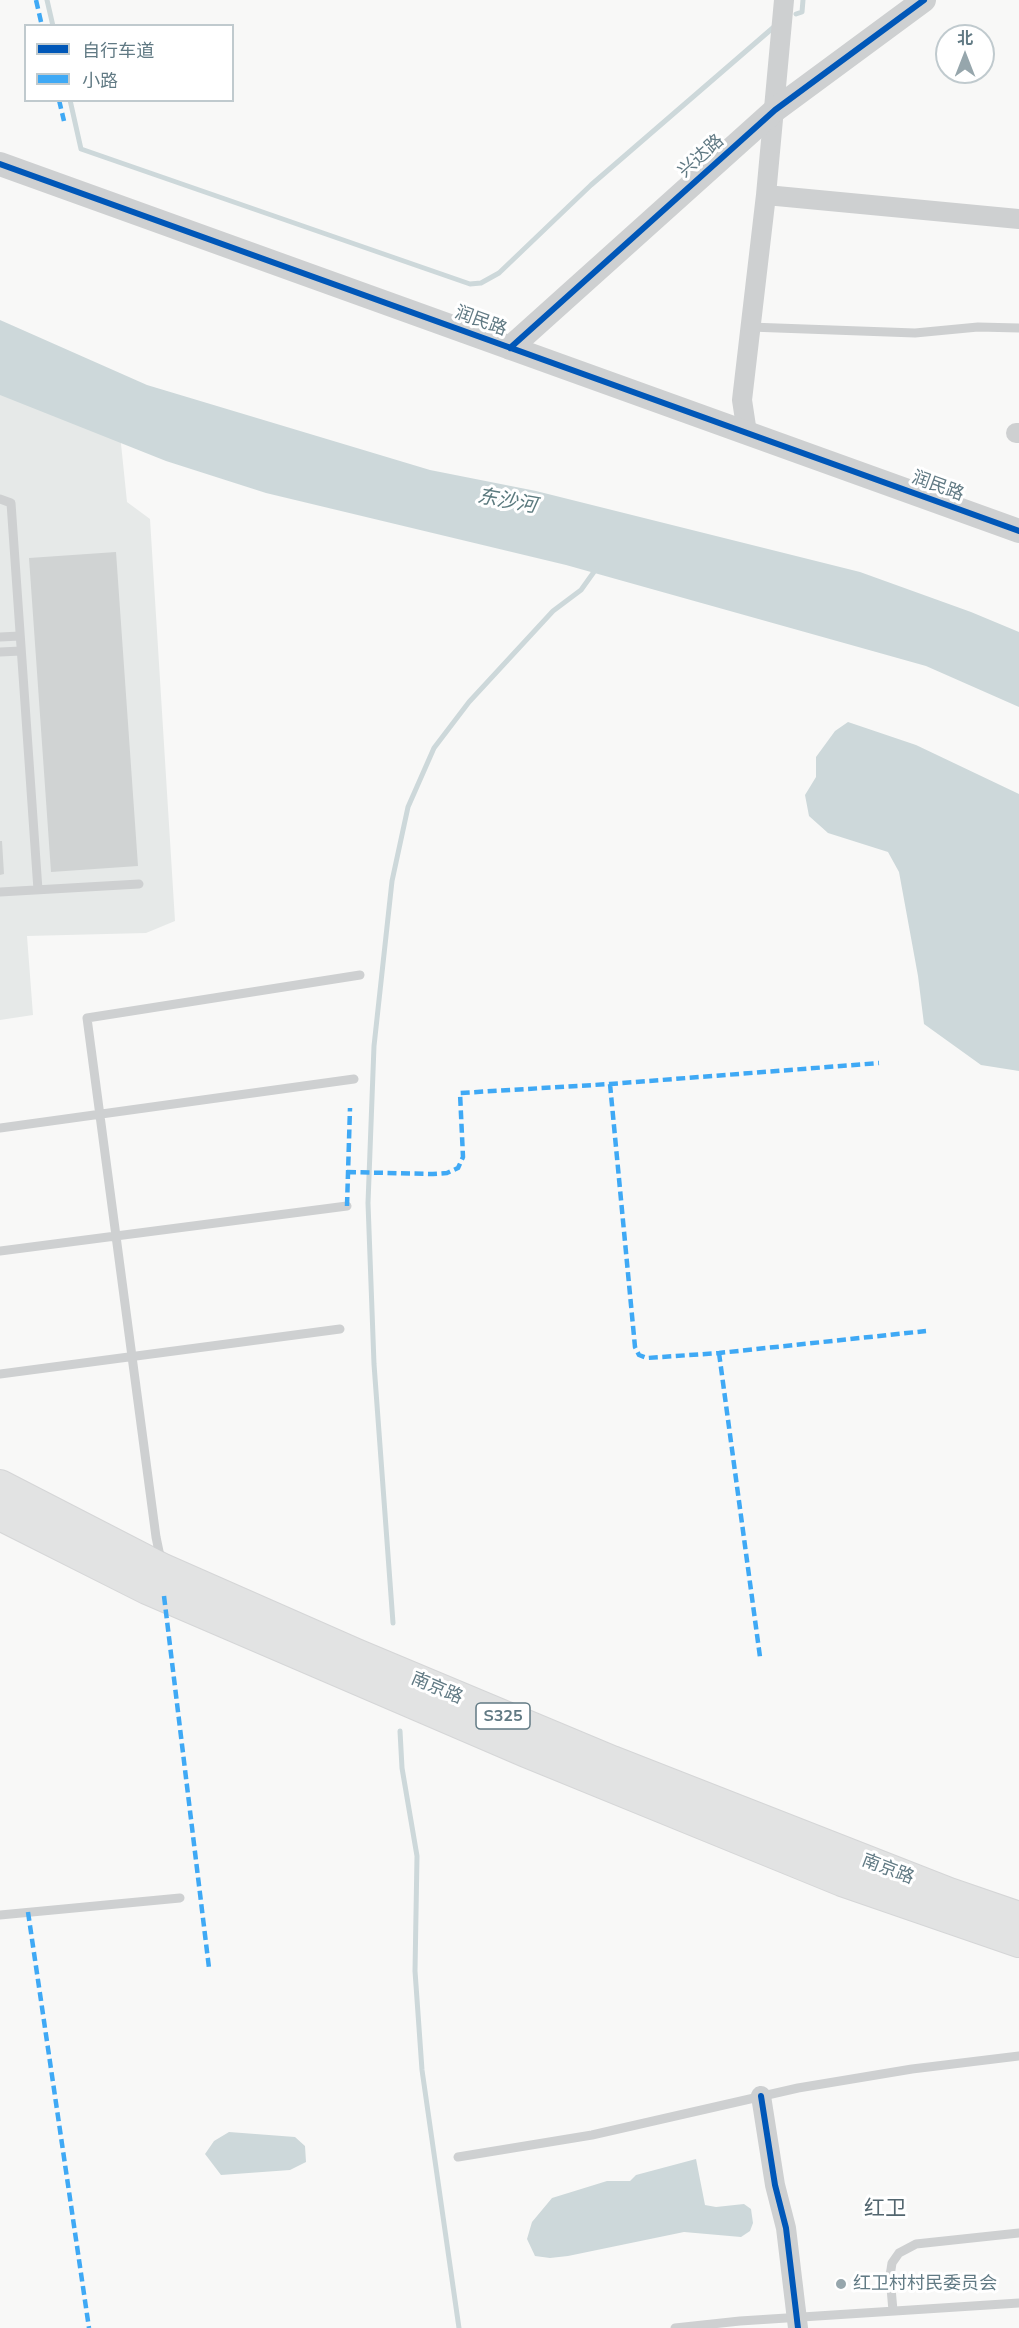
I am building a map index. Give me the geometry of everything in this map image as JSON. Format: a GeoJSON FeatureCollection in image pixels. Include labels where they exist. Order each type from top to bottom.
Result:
{"type":"FeatureCollection","features":[{"type":"Feature","properties":{"kind":"main road","name":"南京路"},"geometry":{"type":"LineString","coordinates":[[0,1485],[163,1569],[356,1654],[612,1761],[949,1893],[1019,1917]]}},
{"type":"Feature","properties":{"kind":"main road","name":"南京路"},"geometry":{"type":"LineString","coordinates":[[0,1515],[147,1589],[526,1752],[842,1881],[1019,1942]]}},
{"type":"Feature","properties":{"kind":"street"},"geometry":{"type":"LineString","coordinates":[[747,434],[742,400],[775,110],[784,0]]}},
{"type":"Feature","properties":{"kind":"street","name":"兴达路"},"geometry":{"type":"LineString","coordinates":[[510,348],[775,110],[924,0]]}},
{"type":"Feature","properties":{"kind":"street","name":"润民路"},"geometry":{"type":"LineString","coordinates":[[0,164],[1019,531]]}},
{"type":"Feature","properties":{"kind":"street"},"geometry":{"type":"LineString","coordinates":[[766,195],[1019,219]]}},
{"type":"Feature","properties":{"kind":"street"},"geometry":{"type":"LineString","coordinates":[[761,2096],[775,2186],[786,2228],[797,2323]]}},
{"type":"Feature","properties":{"kind":"lane"},"geometry":{"type":"LineString","coordinates":[[750,327],[915,333],[978,327],[1019,328]]}},
{"type":"Feature","properties":{"kind":"lane"},"geometry":{"type":"LineString","coordinates":[[0,499],[11,503],[38,890]]}},
{"type":"Feature","properties":{"kind":"lane"},"geometry":{"type":"LineString","coordinates":[[0,638],[20,636]]}},
{"type":"Feature","properties":{"kind":"lane"},"geometry":{"type":"LineString","coordinates":[[0,652],[21,651]]}},
{"type":"Feature","properties":{"kind":"lane"},"geometry":{"type":"LineString","coordinates":[[0,892],[139,884]]}},
{"type":"Feature","properties":{"kind":"lane"},"geometry":{"type":"LineString","coordinates":[[163,1569],[156,1537],[87,1018],[360,975]]}},
{"type":"Feature","properties":{"kind":"lane"},"geometry":{"type":"LineString","coordinates":[[0,1128],[354,1079]]}},
{"type":"Feature","properties":{"kind":"lane"},"geometry":{"type":"LineString","coordinates":[[0,1251],[346,1206]]}},
{"type":"Feature","properties":{"kind":"lane"},"geometry":{"type":"LineString","coordinates":[[0,1374],[340,1329]]}},
{"type":"Feature","properties":{"kind":"lane"},"geometry":{"type":"LineString","coordinates":[[0,1915],[180,1898]]}},
{"type":"Feature","properties":{"kind":"lane"},"geometry":{"type":"LineString","coordinates":[[458,2157],[592,2135],[798,2088],[912,2069],[1019,2056]]}},
{"type":"Feature","properties":{"kind":"lane"},"geometry":{"type":"LineString","coordinates":[[893,2311],[890,2276],[892,2263],[899,2253],[916,2244],[1019,2233]]}},
{"type":"Feature","properties":{"kind":"lane"},"geometry":{"type":"LineString","coordinates":[[675,2328],[797,2323],[893,2311],[1019,2303]]}},
{"type":"Feature","properties":{"kind":"shaded area"},"geometry":{"type":"Polygon","coordinates":[[[0,381],[120,434],[127,502],[150,519],[175,921],[146,933],[27,936],[33,1015],[0,1020],[0,381]]]}},
{"type":"Feature","properties":{"kind":"water","name":"东沙河"},"geometry":{"type":"Polygon","coordinates":[[[0,320],[147,385],[430,470],[536,491],[860,572],[971,612],[1019,632],[1019,707],[926,666],[566,565],[266,493],[166,461],[0,395],[0,320]]]}},
{"type":"Feature","properties":{"kind":"water"},"geometry":{"type":"Polygon","coordinates":[[[848,722],[916,745],[1019,794],[1019,1071],[981,1065],[924,1024],[918,976],[899,872],[888,852],[828,833],[809,816],[805,795],[816,777],[816,757],[835,731],[848,722]]]}},
{"type":"Feature","properties":{"kind":"water"},"geometry":{"type":"Polygon","coordinates":[[[229,2132],[295,2137],[305,2146],[306,2162],[290,2170],[221,2175],[205,2154],[214,2141],[229,2132]]]}},
{"type":"Feature","properties":{"kind":"water"},"geometry":{"type":"Polygon","coordinates":[[[696,2159],[705,2205],[716,2207],[744,2204],[751,2209],[753,2223],[750,2231],[741,2237],[684,2232],[568,2256],[550,2258],[535,2256],[527,2239],[532,2222],[552,2198],[607,2181],[630,2181],[636,2175],[696,2159]]]}},
{"type":"Feature","properties":{"kind":"building"},"geometry":{"type":"Polygon","coordinates":[[[116,552],[138,866],[51,872],[29,558],[116,552]]]}},
{"type":"Feature","properties":{"kind":"building"},"geometry":{"type":"Polygon","coordinates":[[[0,841],[2,841],[4,874],[0,875],[0,841]]]}},
{"type":"Feature","properties":{"kind":"waterway"},"geometry":{"type":"LineString","coordinates":[[47,0],[53,24]]}},
{"type":"Feature","properties":{"kind":"waterway"},"geometry":{"type":"LineString","coordinates":[[796,14],[802,12],[803,0]]}},
{"type":"Feature","properties":{"kind":"waterway"},"geometry":{"type":"LineString","coordinates":[[70,102],[81,149],[470,284],[481,283],[499,273],[591,185],[775,26]]}},
{"type":"Feature","properties":{"kind":"waterway"},"geometry":{"type":"LineString","coordinates":[[393,1623],[374,1364],[368,1203],[374,1046],[392,881],[408,807],[434,748],[469,702],[553,611],[581,590],[596,569]]}},
{"type":"Feature","properties":{"kind":"waterway"},"geometry":{"type":"LineString","coordinates":[[400,1731],[402,1768],[417,1856],[415,1971],[422,2070],[459,2328]]}},
{"type":"Feature","properties":{"kind":"marked path"},"geometry":{"type":"LineString","coordinates":[[36,0],[42,24]]}},
{"type":"Feature","properties":{"kind":"marked path"},"geometry":{"type":"LineString","coordinates":[[59,102],[64,121]]}},
{"type":"Feature","properties":{"kind":"marked path"},"geometry":{"type":"LineString","coordinates":[[347,1172],[433,1174],[447,1173],[458,1168],[463,1157],[460,1093],[879,1063]]}},
{"type":"Feature","properties":{"kind":"marked path"},"geometry":{"type":"LineString","coordinates":[[610,1084],[635,1347],[639,1355],[647,1358],[719,1353],[926,1331]]}},
{"type":"Feature","properties":{"kind":"marked path"},"geometry":{"type":"LineString","coordinates":[[347,1206],[350,1108]]}},
{"type":"Feature","properties":{"kind":"marked path"},"geometry":{"type":"LineString","coordinates":[[719,1353],[760,1657]]}},
{"type":"Feature","properties":{"kind":"marked path"},"geometry":{"type":"LineString","coordinates":[[164,1596],[209,1968]]}},
{"type":"Feature","properties":{"kind":"marked path"},"geometry":{"type":"LineString","coordinates":[[28,1912],[89,2328]]}},
{"type":"Feature","properties":{"kind":"cycle path"},"geometry":{"type":"LineString","coordinates":[[510,348],[775,110],[924,0]]}},
{"type":"Feature","properties":{"kind":"cycle path"},"geometry":{"type":"LineString","coordinates":[[0,164],[1019,531]]}},
{"type":"Feature","properties":{"kind":"cycle path"},"geometry":{"type":"LineString","coordinates":[[761,2096],[775,2185],[786,2228],[798,2328]]}},
{"type":"Feature","properties":{"kind":"place","name":"红卫村村民委员会"},"geometry":{"type":"Point","coordinates":[841,2284]}},
{"type":"Feature","properties":{"kind":"district","name":"红卫"},"geometry":{"type":"Point","coordinates":[885,2209]}}]}
